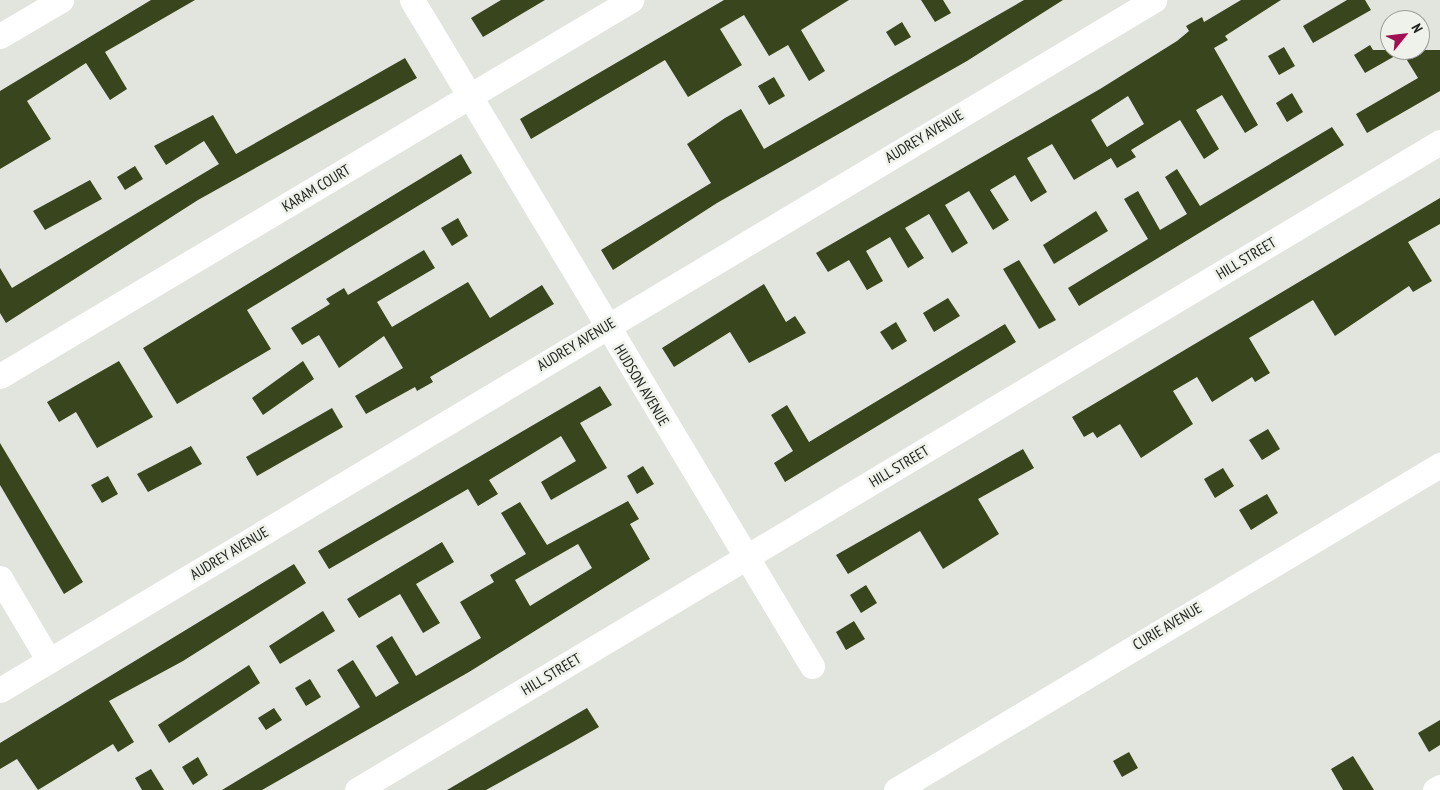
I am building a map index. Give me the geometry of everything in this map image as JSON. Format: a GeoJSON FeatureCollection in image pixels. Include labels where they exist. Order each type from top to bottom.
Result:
{"type":"FeatureCollection","features":[{"type":"Feature","properties":{"kind":"street"},"geometry":{"type":"LineString","coordinates":[[0,36],[61,0]]}},
{"type":"Feature","properties":{"kind":"street","name":"HUDSON AVENUE"},"geometry":{"type":"LineString","coordinates":[[412,0],[606,326],[812,666]]}},
{"type":"Feature","properties":{"kind":"street","name":"KARAM COURT"},"geometry":{"type":"LineString","coordinates":[[0,376],[631,0]]}},
{"type":"Feature","properties":{"kind":"street","name":"AUDREY AVENUE"},"geometry":{"type":"LineString","coordinates":[[0,690],[1154,0]]}},
{"type":"Feature","properties":{"kind":"street","name":"HILL STREET"},"geometry":{"type":"LineString","coordinates":[[357,790],[1440,142]]}},
{"type":"Feature","properties":{"kind":"street","name":"CURIE AVENUE"},"geometry":{"type":"LineString","coordinates":[[896,790],[1440,465]]}},
{"type":"Feature","properties":{"kind":"street"},"geometry":{"type":"LineString","coordinates":[[0,578],[50,661]]}},
{"type":"Feature","properties":{"kind":"street"},"geometry":{"type":"LineString","coordinates":[[1435,790],[1440,787]]}},
{"type":"Feature","properties":{"kind":"building"},"geometry":{"type":"Polygon","coordinates":[[[151,0],[195,0],[105,52],[127,89],[110,100],[86,63],[27,101],[51,139],[0,169],[0,91],[151,0]]]}},
{"type":"Feature","properties":{"kind":"building"},"geometry":{"type":"Polygon","coordinates":[[[501,0],[545,0],[483,37],[471,18],[501,0]]]}},
{"type":"Feature","properties":{"kind":"building"},"geometry":{"type":"Polygon","coordinates":[[[724,0],[849,0],[801,30],[825,71],[809,81],[788,45],[769,56],[744,15],[720,29],[742,65],[688,97],[665,60],[531,139],[520,119],[724,0]]]}},
{"type":"Feature","properties":{"kind":"building"},"geometry":{"type":"Polygon","coordinates":[[[921,0],[943,0],[951,13],[935,22],[921,0]]]}},
{"type":"Feature","properties":{"kind":"building"},"geometry":{"type":"Polygon","coordinates":[[[1024,0],[1063,0],[967,61],[717,203],[613,270],[601,250],[711,183],[687,144],[725,118],[741,109],[764,149],[1024,0]]]}},
{"type":"Feature","properties":{"kind":"building"},"geometry":{"type":"Polygon","coordinates":[[[1241,0],[1281,0],[1225,36],[1228,40],[1214,48],[1258,125],[1245,133],[1222,95],[1196,110],[1219,149],[1204,159],[1180,120],[1131,150],[1136,157],[1117,168],[1111,158],[1074,180],[1052,144],[1027,158],[1047,192],[1031,202],[1015,175],[990,190],[1009,220],[993,230],[969,191],[945,205],[968,243],[952,253],[929,214],[905,228],[924,258],[908,268],[890,237],[866,251],[883,281],[867,290],[849,260],[828,272],[816,253],[1100,89],[1177,41],[1189,31],[1186,26],[1202,17],[1204,22],[1241,0]],[[1128,96],[1091,120],[1107,147],[1144,124],[1128,96]]]}},
{"type":"Feature","properties":{"kind":"building"},"geometry":{"type":"Polygon","coordinates":[[[1347,0],[1365,0],[1371,10],[1313,43],[1303,26],[1347,0]]]}},
{"type":"Feature","properties":{"kind":"building"},"geometry":{"type":"Polygon","coordinates":[[[902,22],[911,37],[895,46],[886,32],[902,22]]]}},
{"type":"Feature","properties":{"kind":"building"},"geometry":{"type":"Polygon","coordinates":[[[1370,45],[1373,50],[1380,50],[1380,60],[1388,60],[1365,73],[1354,55],[1370,45]]]}},
{"type":"Feature","properties":{"kind":"building"},"geometry":{"type":"Polygon","coordinates":[[[1284,47],[1295,66],[1279,75],[1268,56],[1284,47]]]}},
{"type":"Feature","properties":{"kind":"building"},"geometry":{"type":"Polygon","coordinates":[[[1430,50],[1440,50],[1440,91],[1367,133],[1356,114],[1418,78],[1407,60],[1430,60],[1430,50]]]}},
{"type":"Feature","properties":{"kind":"building"},"geometry":{"type":"Polygon","coordinates":[[[405,58],[417,78],[198,200],[6,323],[0,313],[0,268],[12,288],[219,164],[204,141],[166,165],[154,146],[213,115],[236,154],[405,58]]]}},
{"type":"Feature","properties":{"kind":"building"},"geometry":{"type":"Polygon","coordinates":[[[774,77],[785,96],[769,105],[758,86],[774,77]]]}},
{"type":"Feature","properties":{"kind":"building"},"geometry":{"type":"Polygon","coordinates":[[[1292,93],[1303,112],[1287,122],[1276,103],[1292,93]]]}},
{"type":"Feature","properties":{"kind":"building"},"geometry":{"type":"Polygon","coordinates":[[[1332,127],[1344,145],[1079,306],[1068,288],[1148,239],[1124,199],[1138,191],[1160,230],[1187,214],[1165,177],[1177,169],[1200,206],[1332,127]]]}},
{"type":"Feature","properties":{"kind":"building"},"geometry":{"type":"Polygon","coordinates":[[[461,154],[472,173],[247,310],[271,349],[177,404],[143,348],[461,154]]]}},
{"type":"Feature","properties":{"kind":"building"},"geometry":{"type":"Polygon","coordinates":[[[135,166],[143,179],[125,190],[117,177],[135,166]]]}},
{"type":"Feature","properties":{"kind":"building"},"geometry":{"type":"Polygon","coordinates":[[[90,180],[102,199],[45,230],[33,211],[90,180]]]}},
{"type":"Feature","properties":{"kind":"building"},"geometry":{"type":"Polygon","coordinates":[[[1440,198],[1440,224],[1408,242],[1432,281],[1413,292],[1409,286],[1335,336],[1313,300],[1249,338],[1270,373],[1255,382],[1252,377],[1212,402],[1197,377],[1173,391],[1193,424],[1141,458],[1120,424],[1097,438],[1093,432],[1084,437],[1072,417],[1440,198]]]}},
{"type":"Feature","properties":{"kind":"building"},"geometry":{"type":"Polygon","coordinates":[[[1096,211],[1108,231],[1054,264],[1043,245],[1096,211]]]}},
{"type":"Feature","properties":{"kind":"building"},"geometry":{"type":"Polygon","coordinates":[[[458,218],[468,236],[452,246],[441,228],[458,218]]]}},
{"type":"Feature","properties":{"kind":"building"},"geometry":{"type":"Polygon","coordinates":[[[424,250],[435,268],[377,302],[392,327],[468,282],[490,318],[542,285],[554,304],[430,377],[433,382],[417,391],[415,387],[366,414],[355,396],[403,368],[384,336],[339,368],[319,335],[302,345],[291,328],[330,304],[326,299],[344,288],[348,295],[424,250]]]}},
{"type":"Feature","properties":{"kind":"building"},"geometry":{"type":"Polygon","coordinates":[[[1019,260],[1056,320],[1039,329],[1003,269],[1019,260]]]}},
{"type":"Feature","properties":{"kind":"building"},"geometry":{"type":"Polygon","coordinates":[[[764,284],[786,322],[795,316],[806,333],[749,363],[730,332],[674,367],[662,348],[764,284]]]}},
{"type":"Feature","properties":{"kind":"building"},"geometry":{"type":"Polygon","coordinates":[[[948,298],[960,316],[934,332],[923,313],[948,298]]]}},
{"type":"Feature","properties":{"kind":"building"},"geometry":{"type":"Polygon","coordinates":[[[896,322],[907,341],[892,350],[880,332],[896,322]]]}},
{"type":"Feature","properties":{"kind":"building"},"geometry":{"type":"Polygon","coordinates":[[[1005,324],[1016,342],[785,482],[774,463],[793,451],[771,415],[787,405],[809,442],[1005,324]]]}},
{"type":"Feature","properties":{"kind":"building"},"geometry":{"type":"Polygon","coordinates":[[[119,361],[153,417],[97,448],[76,412],[59,422],[47,402],[119,361]]]}},
{"type":"Feature","properties":{"kind":"building"},"geometry":{"type":"Polygon","coordinates":[[[303,361],[314,379],[263,415],[252,398],[303,361]]]}},
{"type":"Feature","properties":{"kind":"building"},"geometry":{"type":"Polygon","coordinates":[[[600,386],[612,405],[580,423],[607,468],[551,500],[541,482],[576,461],[561,436],[489,480],[498,494],[478,506],[468,489],[329,569],[318,551],[600,386]]]}},
{"type":"Feature","properties":{"kind":"building"},"geometry":{"type":"Polygon","coordinates":[[[332,408],[343,427],[257,476],[246,457],[332,408]]]}},
{"type":"Feature","properties":{"kind":"building"},"geometry":{"type":"Polygon","coordinates":[[[1268,429],[1280,449],[1262,460],[1249,440],[1268,429]]]}},
{"type":"Feature","properties":{"kind":"building"},"geometry":{"type":"Polygon","coordinates":[[[0,443],[83,582],[64,594],[0,485],[0,443]]]}},
{"type":"Feature","properties":{"kind":"building"},"geometry":{"type":"Polygon","coordinates":[[[191,446],[202,464],[148,492],[137,474],[191,446]]]}},
{"type":"Feature","properties":{"kind":"building"},"geometry":{"type":"Polygon","coordinates":[[[1023,449],[1034,468],[978,499],[999,534],[943,569],[920,531],[848,574],[836,555],[1023,449]]]}},
{"type":"Feature","properties":{"kind":"building"},"geometry":{"type":"Polygon","coordinates":[[[643,466],[654,484],[637,494],[627,476],[643,466]]]}},
{"type":"Feature","properties":{"kind":"building"},"geometry":{"type":"Polygon","coordinates":[[[1223,468],[1234,486],[1215,498],[1204,479],[1223,468]]]}},
{"type":"Feature","properties":{"kind":"building"},"geometry":{"type":"Polygon","coordinates":[[[108,476],[118,494],[102,503],[91,485],[108,476]]]}},
{"type":"Feature","properties":{"kind":"building"},"geometry":{"type":"Polygon","coordinates":[[[1267,494],[1278,513],[1251,530],[1239,510],[1267,494]]]}},
{"type":"Feature","properties":{"kind":"building"},"geometry":{"type":"Polygon","coordinates":[[[628,501],[639,519],[630,524],[650,559],[469,672],[262,790],[222,790],[360,707],[337,670],[353,660],[376,697],[399,683],[376,646],[392,636],[416,676],[481,638],[460,602],[494,582],[490,575],[526,554],[501,513],[520,502],[547,545],[628,501]],[[578,544],[515,580],[530,606],[592,568],[578,544]]]}},
{"type":"Feature","properties":{"kind":"building"},"geometry":{"type":"Polygon","coordinates":[[[442,542],[454,562],[416,584],[440,623],[423,633],[400,594],[359,618],[347,599],[442,542]]]}},
{"type":"Feature","properties":{"kind":"building"},"geometry":{"type":"Polygon","coordinates":[[[294,564],[306,583],[183,661],[109,701],[134,742],[118,752],[113,744],[38,790],[17,759],[0,769],[0,743],[294,564]]]}},
{"type":"Feature","properties":{"kind":"building"},"geometry":{"type":"Polygon","coordinates":[[[866,585],[877,603],[861,613],[850,595],[866,585]]]}},
{"type":"Feature","properties":{"kind":"building"},"geometry":{"type":"Polygon","coordinates":[[[323,611],[335,631],[280,664],[269,646],[323,611]]]}},
{"type":"Feature","properties":{"kind":"building"},"geometry":{"type":"Polygon","coordinates":[[[854,621],[865,639],[846,650],[836,632],[854,621]]]}},
{"type":"Feature","properties":{"kind":"building"},"geometry":{"type":"Polygon","coordinates":[[[249,665],[260,683],[169,743],[158,725],[249,665]]]}},
{"type":"Feature","properties":{"kind":"building"},"geometry":{"type":"Polygon","coordinates":[[[310,679],[321,697],[306,706],[295,688],[310,679]]]}},
{"type":"Feature","properties":{"kind":"building"},"geometry":{"type":"Polygon","coordinates":[[[274,708],[282,720],[266,730],[258,718],[274,708]]]}},
{"type":"Feature","properties":{"kind":"building"},"geometry":{"type":"Polygon","coordinates":[[[587,708],[599,727],[486,790],[447,790],[587,708]]]}},
{"type":"Feature","properties":{"kind":"building"},"geometry":{"type":"Polygon","coordinates":[[[1440,720],[1440,745],[1429,752],[1418,733],[1440,720]]]}},
{"type":"Feature","properties":{"kind":"building"},"geometry":{"type":"Polygon","coordinates":[[[1129,752],[1138,768],[1122,777],[1113,761],[1129,752]]]}},
{"type":"Feature","properties":{"kind":"building"},"geometry":{"type":"Polygon","coordinates":[[[1353,756],[1374,790],[1343,790],[1331,769],[1353,756]]]}},
{"type":"Feature","properties":{"kind":"building"},"geometry":{"type":"Polygon","coordinates":[[[198,757],[208,775],[193,785],[182,767],[198,757]]]}},
{"type":"Feature","properties":{"kind":"building"},"geometry":{"type":"Polygon","coordinates":[[[151,769],[164,790],[142,790],[135,778],[151,769]]]}}]}
